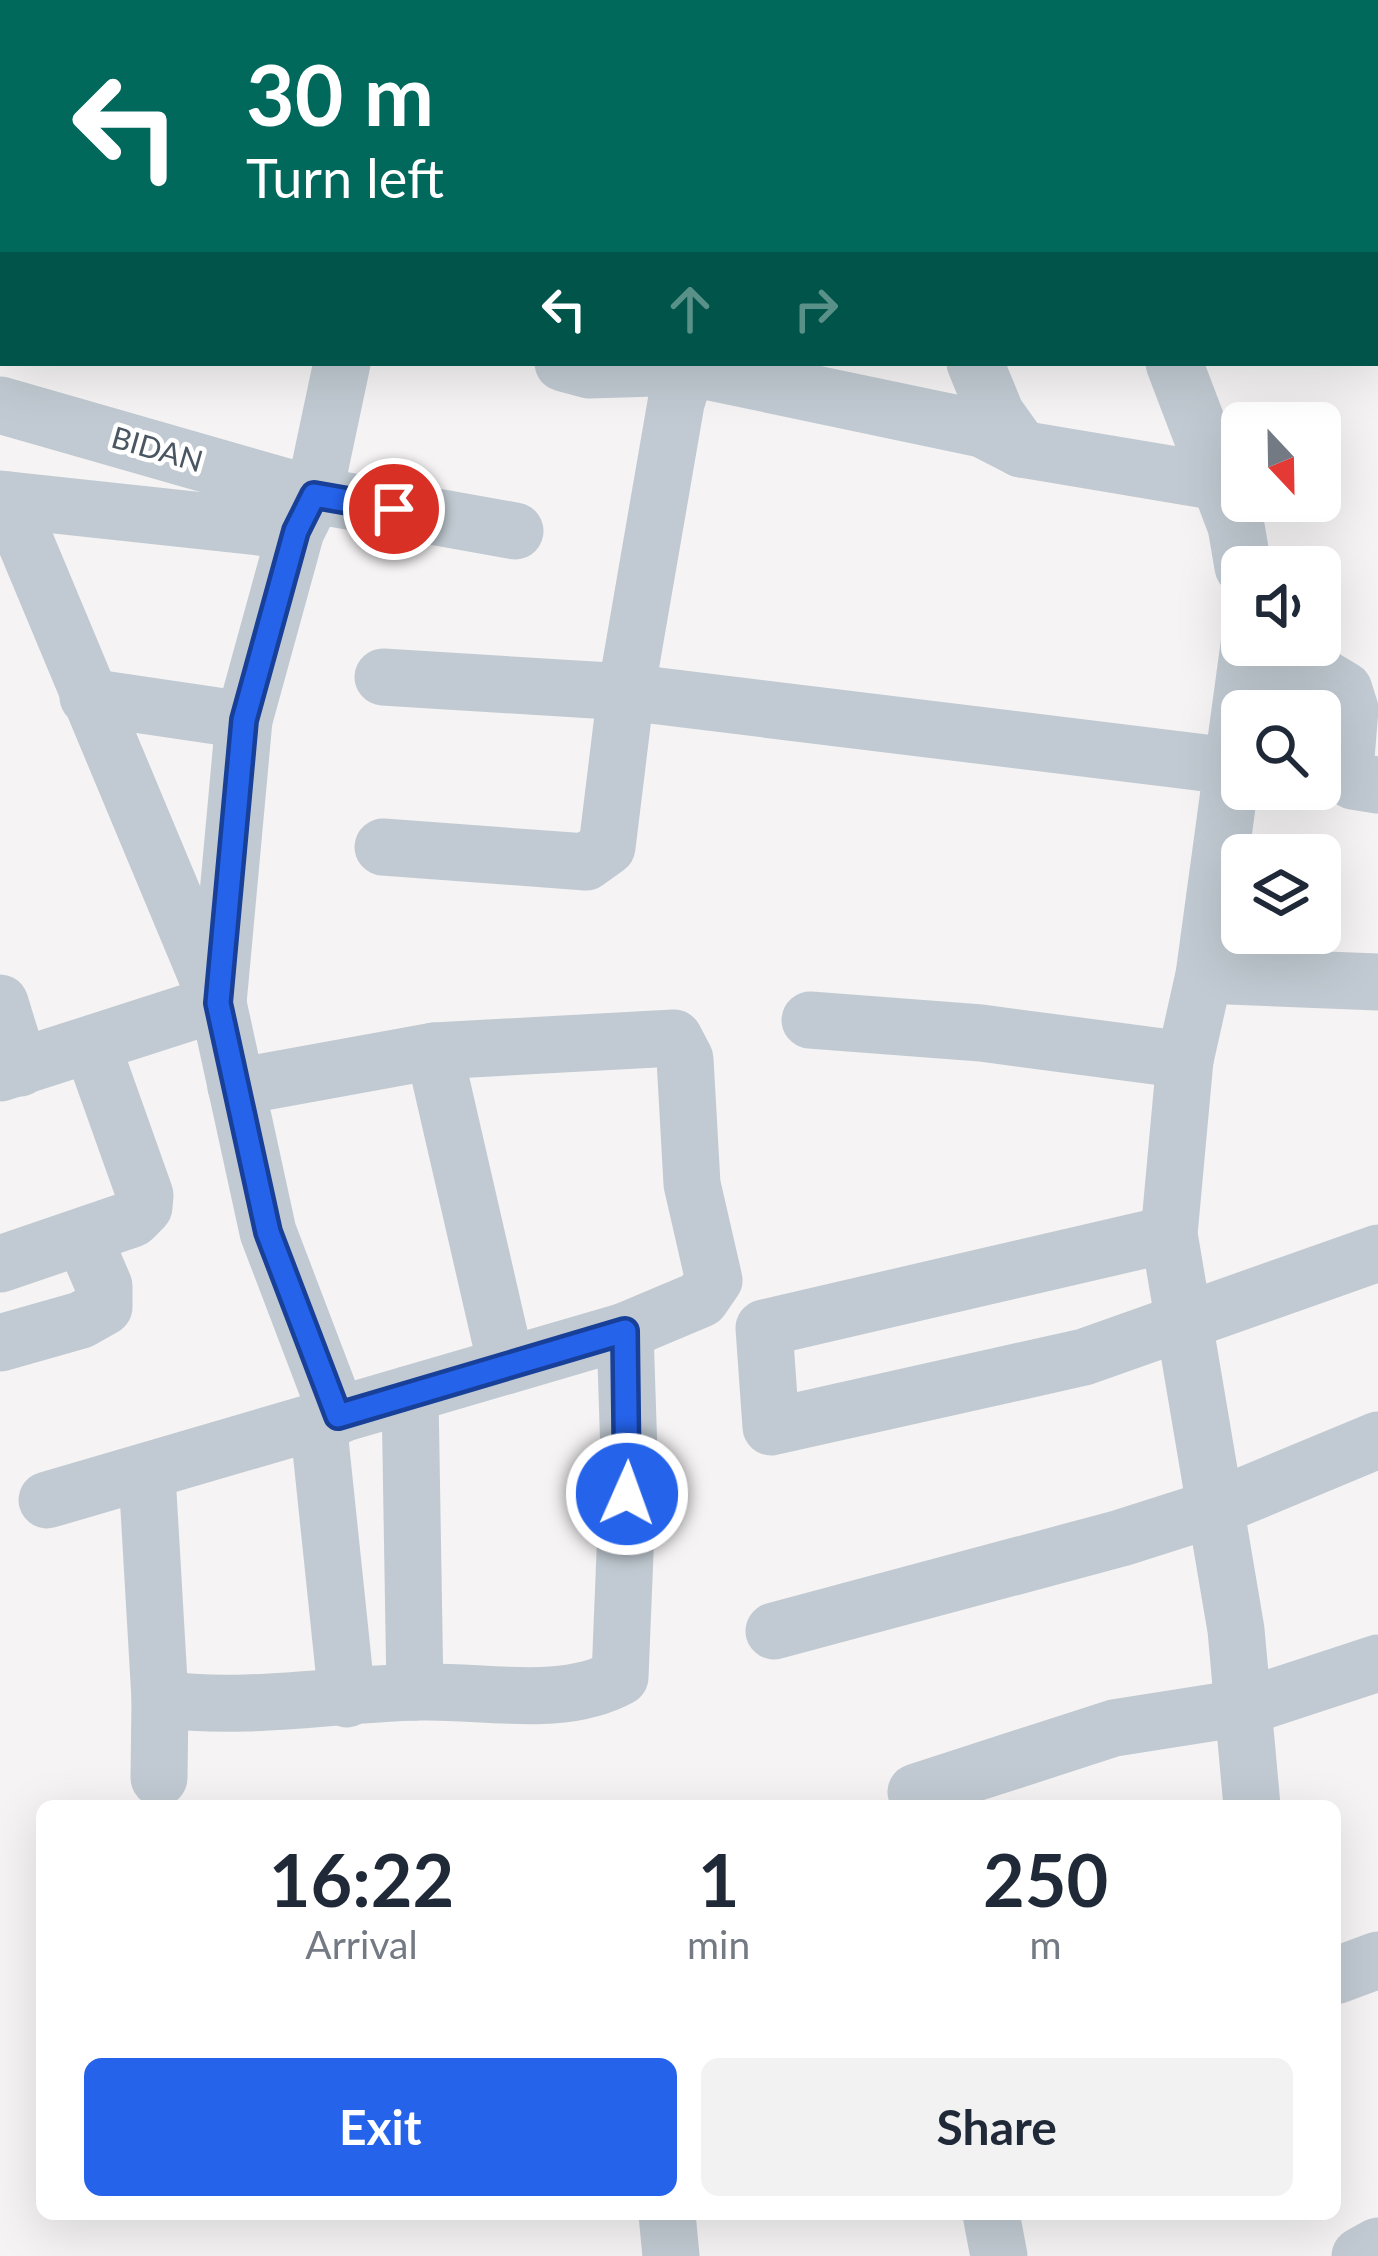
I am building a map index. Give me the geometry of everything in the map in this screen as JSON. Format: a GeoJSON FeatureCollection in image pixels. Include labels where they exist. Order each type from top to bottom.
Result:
{"type":"FeatureCollection","features":[{"type":"Feature","properties":{"kind":"street"},"geometry":{"type":"LineString","coordinates":[[218,1003],[244,720],[305,513],[341,366]]}},
{"type":"Feature","properties":{"kind":"street"},"geometry":{"type":"LineString","coordinates":[[574,366],[589,370],[687,367],[982,429],[1022,449],[1218,482]]}},
{"type":"Feature","properties":{"kind":"street"},"geometry":{"type":"LineString","coordinates":[[976,366],[996,414],[1022,449]]}},
{"type":"Feature","properties":{"kind":"street"},"geometry":{"type":"LineString","coordinates":[[1175,366],[1240,546]]}},
{"type":"Feature","properties":{"kind":"street"},"geometry":{"type":"LineString","coordinates":[[383,847],[586,862],[607,848],[626,692],[676,403],[687,367]]}},
{"type":"Feature","properties":{"kind":"street","name":"BIDAN"},"geometry":{"type":"LineString","coordinates":[[0,405],[305,513]]}},
{"type":"Feature","properties":{"kind":"street"},"geometry":{"type":"LineString","coordinates":[[347,1700],[328,1418],[268,1232],[218,1003],[4,500],[305,513],[515,531]]}},
{"type":"Feature","properties":{"kind":"street"},"geometry":{"type":"LineString","coordinates":[[1288,666],[1344,690],[1350,709],[1345,770],[1353,781],[1378,785]]}},
{"type":"Feature","properties":{"kind":"street"},"geometry":{"type":"LineString","coordinates":[[383,676],[626,692],[1221,765]]}},
{"type":"Feature","properties":{"kind":"street"},"geometry":{"type":"LineString","coordinates":[[88,697],[244,720]]}},
{"type":"Feature","properties":{"kind":"street"},"geometry":{"type":"LineString","coordinates":[[1225,810],[1204,975],[1185,1060],[1169,1234],[1236,1630],[1251,1800]]}},
{"type":"Feature","properties":{"kind":"street"},"geometry":{"type":"LineString","coordinates":[[1204,975],[1378,982]]}},
{"type":"Feature","properties":{"kind":"street"},"geometry":{"type":"LineString","coordinates":[[0,1003],[10,1070],[218,1003]]}},
{"type":"Feature","properties":{"kind":"street"},"geometry":{"type":"LineString","coordinates":[[810,1021],[981,1034],[1185,1060]]}},
{"type":"Feature","properties":{"kind":"street"},"geometry":{"type":"LineString","coordinates":[[47,1501],[625,1331],[701,1299],[714,1280],[692,1184],[681,1045],[674,1038],[434,1051],[236,1087]]}},
{"type":"Feature","properties":{"kind":"street"},"geometry":{"type":"LineString","coordinates":[[0,1264],[132,1219],[144,1208],[145,1196],[92,1046]]}},
{"type":"Feature","properties":{"kind":"street"},"geometry":{"type":"LineString","coordinates":[[434,1051],[506,1364]]}},
{"type":"Feature","properties":{"kind":"street"},"geometry":{"type":"LineString","coordinates":[[1169,1234],[764,1328],[771,1427],[1039,1369],[1184,1325],[1378,1253]]}},
{"type":"Feature","properties":{"kind":"street"},"geometry":{"type":"LineString","coordinates":[[0,1343],[81,1320],[104,1307],[104,1286],[83,1237]]}},
{"type":"Feature","properties":{"kind":"street"},"geometry":{"type":"LineString","coordinates":[[160,1700],[206,1706],[416,1692],[576,1694],[620,1677],[629,1454],[625,1331]]}},
{"type":"Feature","properties":{"kind":"street"},"geometry":{"type":"LineString","coordinates":[[410,1394],[416,1692]]}},
{"type":"Feature","properties":{"kind":"street"},"geometry":{"type":"LineString","coordinates":[[774,1631],[1212,1509],[1378,1440]]}},
{"type":"Feature","properties":{"kind":"street"},"geometry":{"type":"LineString","coordinates":[[147,1475],[160,1700],[159,1778]]}},
{"type":"Feature","properties":{"kind":"street"},"geometry":{"type":"LineString","coordinates":[[916,1792],[1114,1728],[1241,1708],[1378,1663]]}},
{"type":"Feature","properties":{"kind":"street"},"geometry":{"type":"LineString","coordinates":[[1341,1974],[1378,1960]]}},
{"type":"Feature","properties":{"kind":"street"},"geometry":{"type":"LineString","coordinates":[[668,2220],[671,2256]]}},
{"type":"Feature","properties":{"kind":"street"},"geometry":{"type":"LineString","coordinates":[[992,2220],[999,2256]]}},
{"type":"Feature","properties":{"kind":"street"},"geometry":{"type":"LineString","coordinates":[[1360,2256],[1378,2246]]}},
{"type":"Feature","properties":{"kind":"route"},"geometry":{"type":"LineString","coordinates":[[394,509],[314,495],[296,531],[244,720],[218,1003],[268,1232],[338,1416],[625,1331],[627,1494]]}}]}
